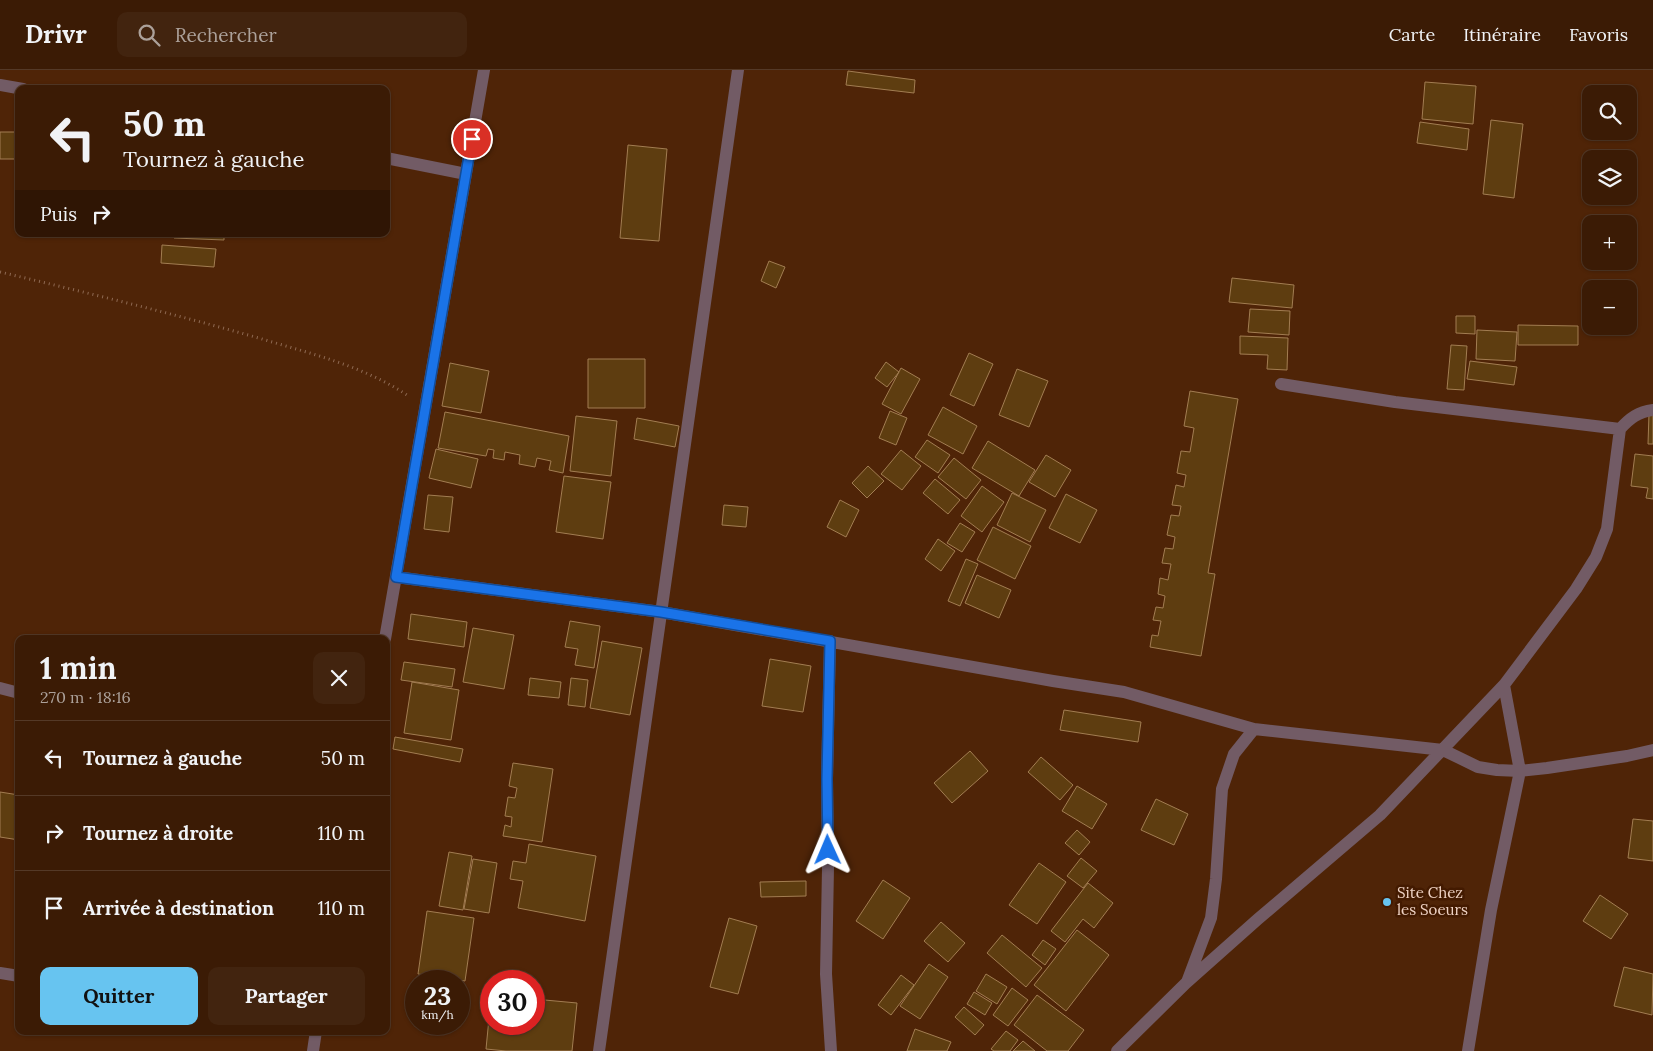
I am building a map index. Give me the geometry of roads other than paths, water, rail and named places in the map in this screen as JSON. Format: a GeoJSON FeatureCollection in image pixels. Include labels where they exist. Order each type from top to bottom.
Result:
{"type":"FeatureCollection","features":[{"type":"Feature","properties":{"kind":"street"},"geometry":{"type":"LineString","coordinates":[[386,635],[484,70]]}},
{"type":"Feature","properties":{"kind":"street"},"geometry":{"type":"LineString","coordinates":[[599,1051],[738,70]]}},
{"type":"Feature","properties":{"kind":"street"},"geometry":{"type":"LineString","coordinates":[[0,84],[15,87]]}},
{"type":"Feature","properties":{"kind":"street"},"geometry":{"type":"LineString","coordinates":[[390,159],[466,174]]}},
{"type":"Feature","properties":{"kind":"street"},"geometry":{"type":"LineString","coordinates":[[1282,384],[1395,402],[1620,429]]}},
{"type":"Feature","properties":{"kind":"street"},"geometry":{"type":"LineString","coordinates":[[1117,1051],[1186,983],[1380,815],[1504,685],[1576,589],[1596,557],[1607,529],[1620,429],[1628,420],[1642,412],[1653,410]]}},
{"type":"Feature","properties":{"kind":"street"},"geometry":{"type":"LineString","coordinates":[[396,577],[661,612],[1124,692],[1254,729],[1443,750],[1478,767],[1498,770],[1520,770],[1627,756],[1653,750]]}},
{"type":"Feature","properties":{"kind":"street"},"geometry":{"type":"LineString","coordinates":[[830,641],[826,974],[832,1051]]}},
{"type":"Feature","properties":{"kind":"street"},"geometry":{"type":"LineString","coordinates":[[1468,1051],[1491,910],[1520,770],[1504,685]]}},
{"type":"Feature","properties":{"kind":"street"},"geometry":{"type":"LineString","coordinates":[[0,688],[15,692]]}},
{"type":"Feature","properties":{"kind":"street"},"geometry":{"type":"LineString","coordinates":[[1186,983],[1211,918],[1216,879],[1222,789],[1234,754],[1254,729]]}},
{"type":"Feature","properties":{"kind":"street"},"geometry":{"type":"LineString","coordinates":[[0,973],[15,975]]}},
{"type":"Feature","properties":{"kind":"street"},"geometry":{"type":"LineString","coordinates":[[313,1051],[315,1035]]}},
{"type":"Feature","properties":{"kind":"place","name":"Site Chez les Soeurs"},"geometry":{"type":"Point","coordinates":[1387,902]}}]}
